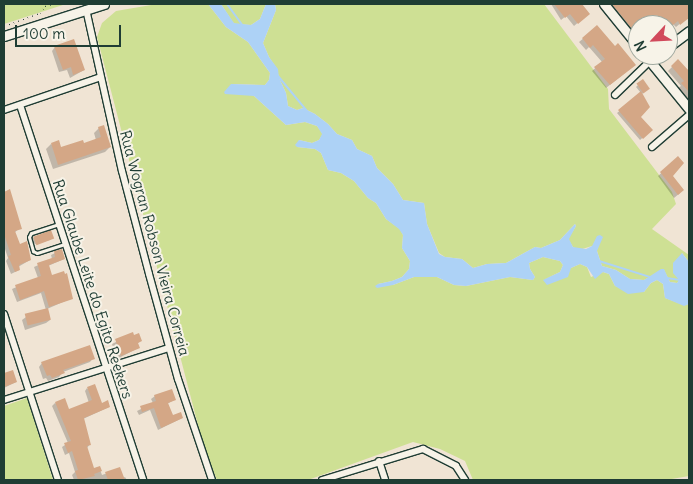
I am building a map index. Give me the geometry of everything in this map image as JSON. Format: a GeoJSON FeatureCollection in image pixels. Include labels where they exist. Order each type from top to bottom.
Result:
{"type":"FeatureCollection","features":[{"type":"Feature","properties":{"kind":"street"},"geometry":{"type":"LineString","coordinates":[[4,36],[104,4]]}},
{"type":"Feature","properties":{"kind":"street"},"geometry":{"type":"LineString","coordinates":[[604,4],[628,34]]}},
{"type":"Feature","properties":{"kind":"street","name":"Rua Wogran Robson Vieira Correia"},"geometry":{"type":"LineString","coordinates":[[86,9],[122,171],[169,348],[212,480]]}},
{"type":"Feature","properties":{"kind":"street"},"geometry":{"type":"LineString","coordinates":[[678,39],[689,31]]}},
{"type":"Feature","properties":{"kind":"street"},"geometry":{"type":"LineString","coordinates":[[615,95],[642,65]]}},
{"type":"Feature","properties":{"kind":"street"},"geometry":{"type":"LineString","coordinates":[[654,65],[689,109]]}},
{"type":"Feature","properties":{"kind":"street"},"geometry":{"type":"LineString","coordinates":[[4,110],[101,77]]}},
{"type":"Feature","properties":{"kind":"street","name":"Rua Glaube Leite do Egito Reekers"},"geometry":{"type":"LineString","coordinates":[[20,105],[143,480]]}},
{"type":"Feature","properties":{"kind":"street"},"geometry":{"type":"LineString","coordinates":[[652,148],[689,115]]}},
{"type":"Feature","properties":{"kind":"street"},"geometry":{"type":"LineString","coordinates":[[4,314],[58,480]]}},
{"type":"Feature","properties":{"kind":"street"},"geometry":{"type":"LineString","coordinates":[[4,400],[169,348]]}},
{"type":"Feature","properties":{"kind":"street"},"geometry":{"type":"LineString","coordinates":[[322,480],[423,449],[456,466],[465,480]]}},
{"type":"Feature","properties":{"kind":"street"},"geometry":{"type":"LineString","coordinates":[[379,461],[385,480]]}},
{"type":"Feature","properties":{"kind":"lane"},"geometry":{"type":"LineString","coordinates":[[59,224],[31,233],[29,236],[35,252],[66,244]]}},
{"type":"Feature","properties":{"kind":"path"},"geometry":{"type":"LineString","coordinates":[[4,26],[40,13],[45,6],[53,4]]}},
{"type":"Feature","properties":{"kind":"green space"},"geometry":{"type":"Polygon","coordinates":[[[4,4],[66,4],[4,24],[4,4]]]}},
{"type":"Feature","properties":{"kind":"green space"},"geometry":{"type":"Polygon","coordinates":[[[157,4],[208,4],[226,27],[248,42],[270,73],[269,80],[265,85],[231,84],[254,96],[286,125],[305,122],[317,126],[323,134],[319,140],[312,143],[299,140],[297,147],[315,149],[321,153],[328,170],[341,173],[354,181],[368,198],[376,203],[386,219],[400,229],[403,235],[402,248],[410,261],[409,269],[402,277],[378,284],[393,285],[414,277],[437,277],[454,285],[466,286],[510,277],[533,280],[535,277],[529,263],[543,257],[560,261],[563,265],[560,272],[543,280],[580,264],[587,267],[591,277],[603,272],[609,274],[615,286],[644,292],[651,283],[657,280],[663,284],[665,298],[684,305],[689,304],[689,476],[666,480],[473,480],[465,461],[440,449],[413,442],[308,480],[217,480],[204,448],[97,37],[102,23],[116,11],[157,4]]]}},
{"type":"Feature","properties":{"kind":"green space"},"geometry":{"type":"Polygon","coordinates":[[[221,4],[266,4],[260,19],[251,25],[234,24],[221,4]]]}},
{"type":"Feature","properties":{"kind":"green space"},"geometry":{"type":"Polygon","coordinates":[[[275,4],[544,4],[608,89],[609,109],[672,192],[676,204],[652,229],[689,255],[689,262],[682,253],[679,281],[677,283],[670,282],[664,270],[644,280],[630,279],[616,270],[602,266],[597,251],[592,246],[579,250],[573,247],[568,239],[576,226],[575,224],[560,240],[541,248],[535,247],[506,263],[487,264],[473,268],[462,259],[445,257],[439,253],[427,224],[424,203],[403,200],[393,184],[377,168],[372,156],[357,149],[352,140],[337,134],[315,114],[303,108],[297,110],[288,106],[286,93],[277,69],[263,43],[276,10],[275,4]]]}},
{"type":"Feature","properties":{"kind":"green space"},"geometry":{"type":"Polygon","coordinates":[[[27,398],[53,480],[4,480],[4,406],[27,398]]]}},
{"type":"Feature","properties":{"kind":"water"},"geometry":{"type":"Polygon","coordinates":[[[208,4],[221,4],[234,23],[251,25],[260,19],[266,4],[275,4],[276,10],[263,43],[269,57],[278,69],[288,106],[297,110],[303,108],[315,114],[337,134],[352,140],[357,149],[372,156],[377,168],[393,184],[403,200],[424,203],[427,224],[439,254],[445,257],[462,259],[473,268],[487,264],[506,263],[535,247],[541,248],[560,240],[575,224],[576,226],[569,239],[573,247],[586,249],[592,246],[597,236],[600,235],[603,237],[597,251],[602,266],[616,270],[630,279],[644,280],[664,269],[670,282],[677,283],[679,280],[673,273],[673,263],[682,253],[689,262],[689,304],[684,306],[665,298],[663,284],[657,280],[651,283],[644,292],[628,294],[615,286],[609,274],[603,272],[595,279],[587,267],[580,264],[571,268],[568,277],[547,285],[543,280],[560,272],[563,265],[560,261],[543,257],[529,263],[535,277],[533,280],[510,277],[466,286],[454,285],[437,277],[414,277],[393,285],[377,288],[375,286],[378,284],[402,277],[409,269],[410,261],[402,248],[403,235],[399,229],[386,219],[376,203],[368,198],[354,181],[341,173],[328,170],[321,153],[315,149],[297,147],[295,145],[299,140],[312,143],[319,140],[322,134],[317,126],[305,122],[286,125],[254,96],[225,94],[224,92],[231,84],[265,85],[269,80],[270,73],[248,42],[226,27],[208,4]]]}},
{"type":"Feature","properties":{"kind":"building"},"geometry":{"type":"Polygon","coordinates":[[[554,4],[582,4],[590,14],[578,24],[570,14],[565,18],[554,4]]]}},
{"type":"Feature","properties":{"kind":"building"},"geometry":{"type":"Polygon","coordinates":[[[612,4],[689,4],[689,18],[680,25],[678,15],[628,15],[628,24],[612,4]]]}},
{"type":"Feature","properties":{"kind":"building"},"geometry":{"type":"Polygon","coordinates":[[[597,25],[615,46],[618,43],[628,55],[628,65],[636,65],[610,85],[594,67],[605,59],[593,45],[590,48],[582,38],[597,25]]]}},
{"type":"Feature","properties":{"kind":"building"},"geometry":{"type":"Polygon","coordinates":[[[74,39],[85,70],[73,75],[71,67],[63,70],[54,46],[74,39]]]}},
{"type":"Feature","properties":{"kind":"building"},"geometry":{"type":"Polygon","coordinates":[[[678,59],[689,71],[689,92],[681,83],[684,81],[671,66],[678,65],[678,59]]]}},
{"type":"Feature","properties":{"kind":"building"},"geometry":{"type":"Polygon","coordinates":[[[643,79],[650,89],[643,93],[636,84],[643,79]]]}},
{"type":"Feature","properties":{"kind":"building"},"geometry":{"type":"Polygon","coordinates":[[[641,91],[650,107],[641,117],[653,130],[643,139],[618,110],[641,91]]]}},
{"type":"Feature","properties":{"kind":"building"},"geometry":{"type":"Polygon","coordinates":[[[104,125],[111,147],[58,165],[51,143],[59,140],[61,147],[83,140],[84,143],[101,137],[98,127],[104,125]]]}},
{"type":"Feature","properties":{"kind":"building"},"geometry":{"type":"Polygon","coordinates":[[[678,156],[684,163],[673,176],[684,190],[678,195],[660,172],[678,156]]]}},
{"type":"Feature","properties":{"kind":"building"},"geometry":{"type":"Polygon","coordinates":[[[10,189],[22,229],[15,231],[20,244],[27,241],[31,260],[19,265],[20,270],[15,272],[8,256],[11,255],[4,234],[4,192],[10,189]]]}},
{"type":"Feature","properties":{"kind":"building"},"geometry":{"type":"Polygon","coordinates":[[[51,230],[54,238],[36,245],[33,237],[51,230]]]}},
{"type":"Feature","properties":{"kind":"building"},"geometry":{"type":"Polygon","coordinates":[[[62,249],[65,259],[49,265],[52,275],[64,271],[65,274],[67,273],[73,299],[49,307],[44,291],[20,300],[15,285],[41,276],[37,263],[55,257],[54,251],[62,249]]]}},
{"type":"Feature","properties":{"kind":"building"},"geometry":{"type":"Polygon","coordinates":[[[48,308],[51,320],[28,325],[25,314],[48,308]]]}},
{"type":"Feature","properties":{"kind":"building"},"geometry":{"type":"Polygon","coordinates":[[[133,332],[134,335],[139,333],[142,341],[138,343],[140,348],[121,356],[115,339],[133,332]]]}},
{"type":"Feature","properties":{"kind":"building"},"geometry":{"type":"Polygon","coordinates":[[[90,345],[95,359],[63,370],[65,373],[52,378],[50,375],[47,376],[41,362],[90,345]]]}},
{"type":"Feature","properties":{"kind":"building"},"geometry":{"type":"Polygon","coordinates":[[[13,370],[17,382],[4,387],[4,373],[13,370]]]}},
{"type":"Feature","properties":{"kind":"building"},"geometry":{"type":"Polygon","coordinates":[[[95,384],[102,403],[108,400],[110,407],[84,418],[91,445],[87,446],[94,468],[100,466],[102,471],[94,474],[95,476],[78,480],[75,471],[78,470],[72,451],[68,453],[64,443],[71,441],[55,402],[65,398],[69,409],[92,400],[87,387],[95,384]]]}},
{"type":"Feature","properties":{"kind":"building"},"geometry":{"type":"Polygon","coordinates":[[[172,389],[176,400],[168,403],[173,415],[181,412],[183,418],[161,428],[154,408],[142,412],[140,406],[156,401],[154,395],[172,389]]]}},
{"type":"Feature","properties":{"kind":"building"},"geometry":{"type":"Polygon","coordinates":[[[120,467],[125,480],[108,480],[105,472],[120,467]]]}},
{"type":"Feature","properties":{"kind":"waterway"},"geometry":{"type":"LineString","coordinates":[[227,4],[242,25]]}},
{"type":"Feature","properties":{"kind":"waterway"},"geometry":{"type":"LineString","coordinates":[[278,76],[307,111]]}},
{"type":"Feature","properties":{"kind":"waterway"},"geometry":{"type":"LineString","coordinates":[[599,261],[650,277]]}},
{"type":"Feature","properties":{"kind":"waterway"},"geometry":{"type":"LineString","coordinates":[[667,278],[679,280]]}}]}
